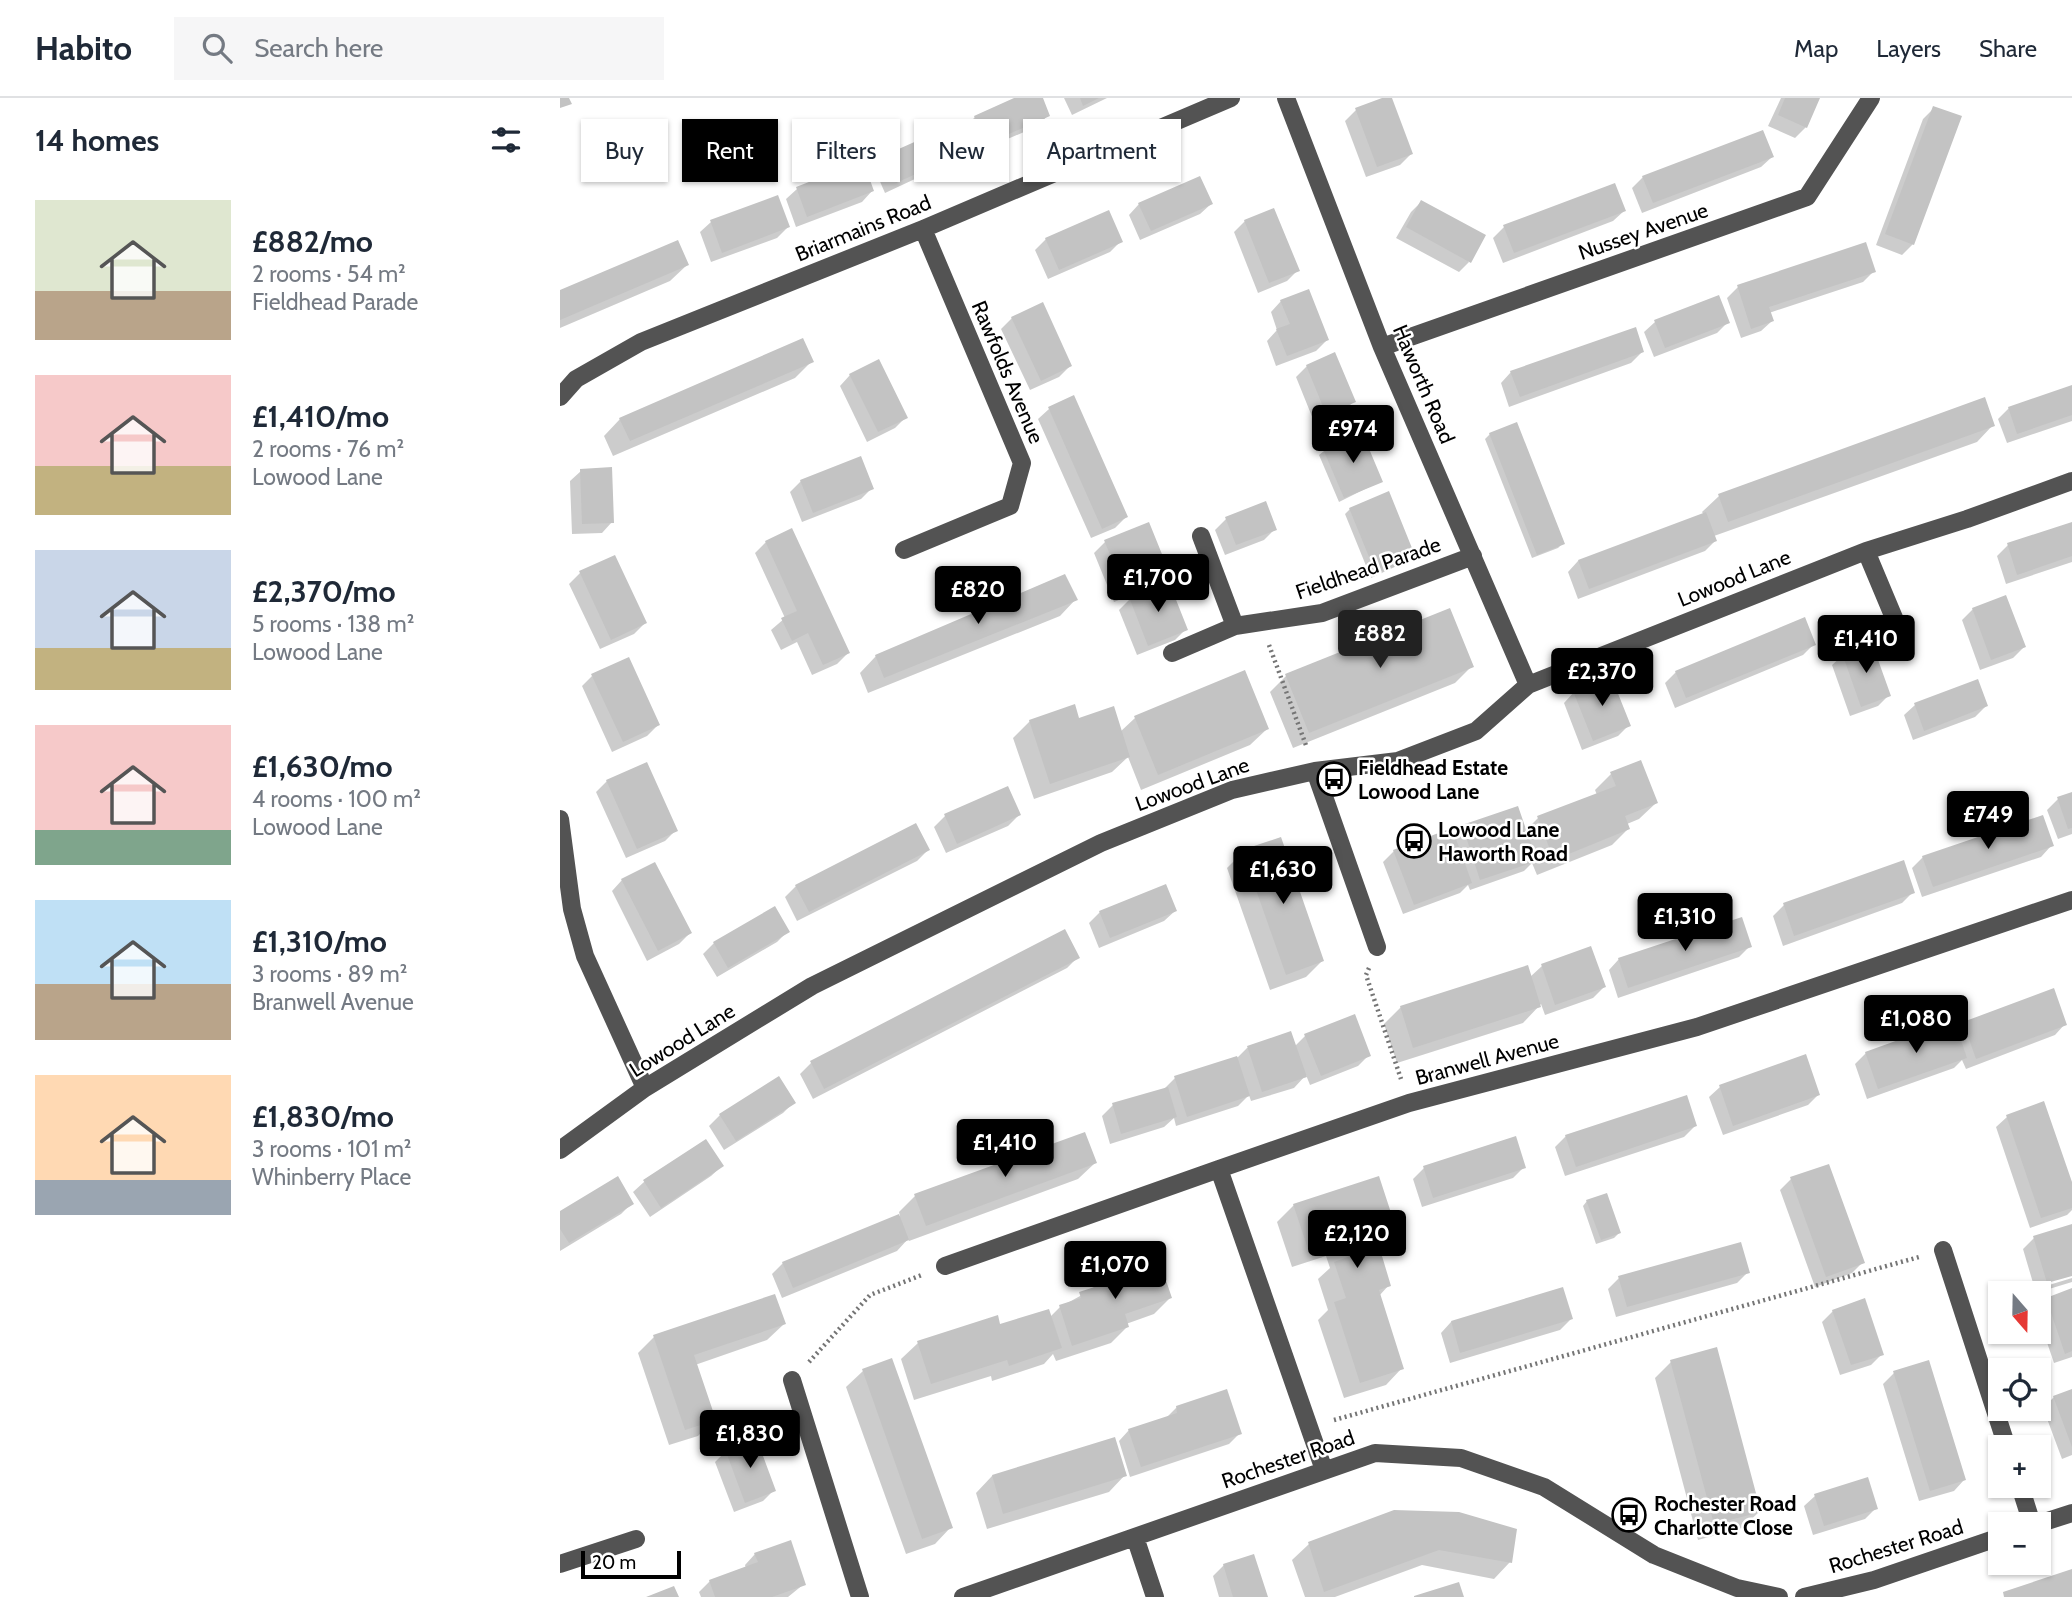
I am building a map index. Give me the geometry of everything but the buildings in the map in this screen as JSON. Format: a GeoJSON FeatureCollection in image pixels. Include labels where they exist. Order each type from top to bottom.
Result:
{"type":"FeatureCollection","features":[{"type":"Feature","properties":{"kind":"street","name":"Briarmains Road"},"geometry":{"type":"LineString","coordinates":[[560,397],[576,379],[641,342],[923,229],[1231,98]]}},
{"type":"Feature","properties":{"kind":"street","name":"Haworth Road"},"geometry":{"type":"LineString","coordinates":[[1286,98],[1382,347],[1528,685]]}},
{"type":"Feature","properties":{"kind":"street","name":"Nussey Avenue"},"geometry":{"type":"LineString","coordinates":[[1382,347],[1807,197],[1871,98]]}},
{"type":"Feature","properties":{"kind":"street","name":"Rawfolds Avenue"},"geometry":{"type":"LineString","coordinates":[[904,550],[1010,506],[1022,463],[923,229]]}},
{"type":"Feature","properties":{"kind":"street","name":"Lowood Lane"},"geometry":{"type":"LineString","coordinates":[[560,1150],[645,1088],[812,986],[1101,843],[1232,790],[1315,771],[1398,761],[1476,731],[1528,685],[1866,551],[2072,481]]}},
{"type":"Feature","properties":{"kind":"street"},"geometry":{"type":"LineString","coordinates":[[1201,536],[1235,626]]}},
{"type":"Feature","properties":{"kind":"street"},"geometry":{"type":"LineString","coordinates":[[1866,551],[1897,625]]}},
{"type":"Feature","properties":{"kind":"street","name":"Fieldhead Parade"},"geometry":{"type":"LineString","coordinates":[[1172,653],[1235,626],[1261,624],[1322,612],[1473,556]]}},
{"type":"Feature","properties":{"kind":"street"},"geometry":{"type":"LineString","coordinates":[[1315,771],[1377,947]]}},
{"type":"Feature","properties":{"kind":"street"},"geometry":{"type":"LineString","coordinates":[[560,818],[572,909],[585,956],[645,1088]]}},
{"type":"Feature","properties":{"kind":"street","name":"Branwell Avenue"},"geometry":{"type":"LineString","coordinates":[[945,1266],[1409,1103],[1697,1027],[2072,900]]}},
{"type":"Feature","properties":{"kind":"street"},"geometry":{"type":"LineString","coordinates":[[1219,1169],[1324,1470]]}},
{"type":"Feature","properties":{"kind":"street"},"geometry":{"type":"LineString","coordinates":[[1943,1250],[2003,1435]]}},
{"type":"Feature","properties":{"kind":"street"},"geometry":{"type":"LineString","coordinates":[[792,1380],[860,1597]]}},
{"type":"Feature","properties":{"kind":"street","name":"Rochester Road"},"geometry":{"type":"LineString","coordinates":[[962,1597],[1375,1453],[1461,1458],[1544,1487],[1654,1555],[1735,1593],[1779,1597]]}},
{"type":"Feature","properties":{"kind":"street"},"geometry":{"type":"LineString","coordinates":[[2051,1520],[2072,1513]]}},
{"type":"Feature","properties":{"kind":"street"},"geometry":{"type":"LineString","coordinates":[[1135,1537],[1155,1597]]}},
{"type":"Feature","properties":{"kind":"street"},"geometry":{"type":"LineString","coordinates":[[561,1561],[636,1538]]}},
{"type":"Feature","properties":{"kind":"street","name":"Rochester Road"},"geometry":{"type":"LineString","coordinates":[[1804,1597],[1874,1580],[1988,1541]]}},
{"type":"Feature","properties":{"kind":"path"},"geometry":{"type":"LineString","coordinates":[[1261,624],[1315,771]]}},
{"type":"Feature","properties":{"kind":"path"},"geometry":{"type":"LineString","coordinates":[[1377,947],[1366,975],[1409,1103]]}},
{"type":"Feature","properties":{"kind":"path"},"geometry":{"type":"LineString","coordinates":[[1309,1427],[1943,1250]]}},
{"type":"Feature","properties":{"kind":"path"},"geometry":{"type":"LineString","coordinates":[[792,1380],[870,1296],[945,1266]]}},
{"type":"Feature","properties":{"kind":"place","name":"Fieldhead Estate Lowood Lane"},"geometry":{"type":"Point","coordinates":[1334,779]}},
{"type":"Feature","properties":{"kind":"place","name":"Lowood Lane Haworth Road"},"geometry":{"type":"Point","coordinates":[1414,841]}},
{"type":"Feature","properties":{"kind":"place","name":"Rochester Road Charlotte Close"},"geometry":{"type":"Point","coordinates":[1629,1515]}}]}
